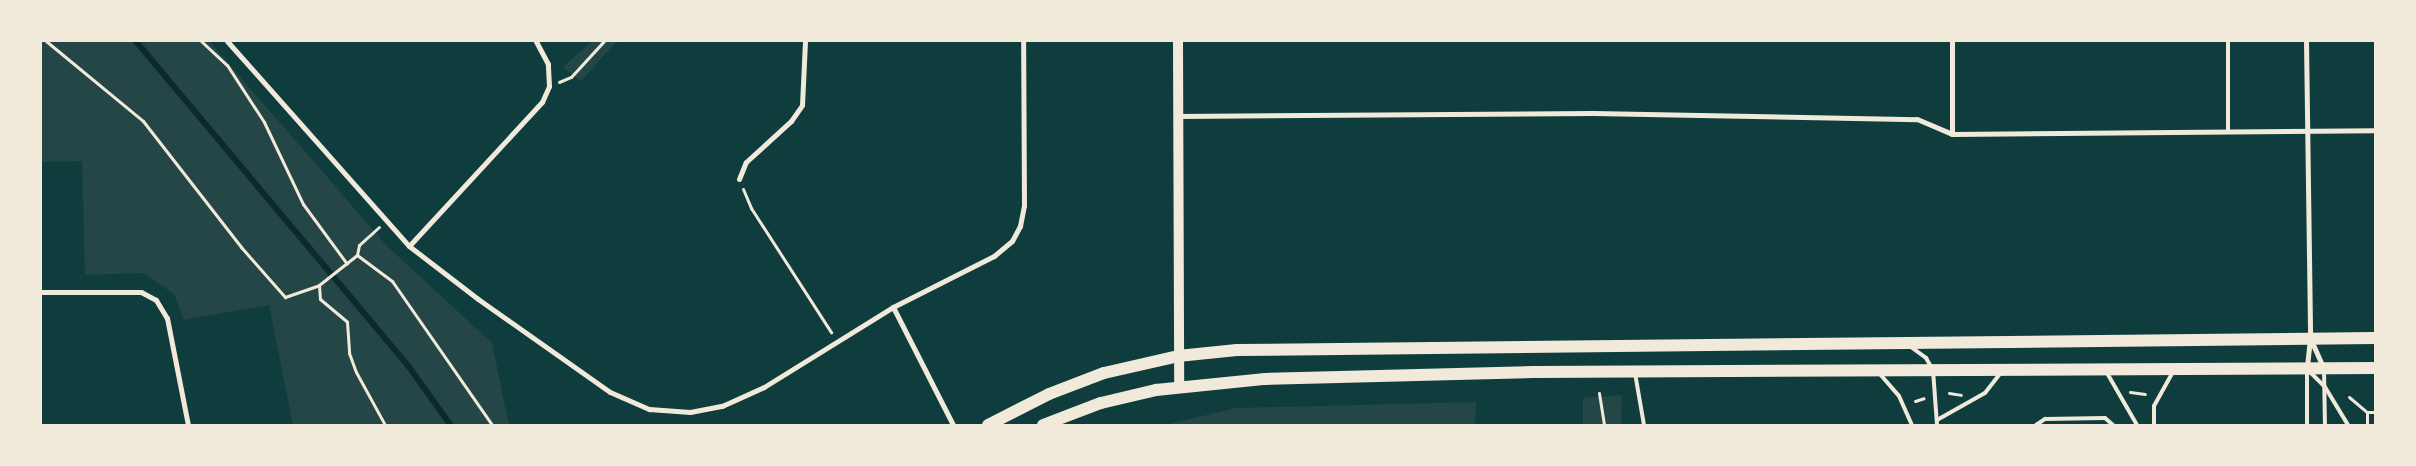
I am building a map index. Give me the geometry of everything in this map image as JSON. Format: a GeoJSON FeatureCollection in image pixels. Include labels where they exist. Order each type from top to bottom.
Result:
{"type":"FeatureCollection","features":[{"type":"Feature","properties":{"kind":"main road"},"geometry":{"type":"LineString","coordinates":[[1178,41],[1179,386]]}},
{"type":"Feature","properties":{"kind":"main road"},"geometry":{"type":"LineString","coordinates":[[988,425],[1076,383],[1178,356],[1264,350],[2375,338]]}},
{"type":"Feature","properties":{"kind":"main road"},"geometry":{"type":"LineString","coordinates":[[1043,425],[1101,403],[1179,386],[1266,379],[1635,372],[2375,368]]}},
{"type":"Feature","properties":{"kind":"street"},"geometry":{"type":"LineString","coordinates":[[227,41],[384,221],[409,246],[478,299],[610,392],[649,409],[690,412],[722,406],[764,388],[893,307],[994,256],[1012,241],[1020,226],[1024,205],[1023,41]]}},
{"type":"Feature","properties":{"kind":"street"},"geometry":{"type":"LineString","coordinates":[[409,246],[542,102],[548,86],[548,64],[536,41]]}},
{"type":"Feature","properties":{"kind":"street"},"geometry":{"type":"LineString","coordinates":[[739,179],[746,162],[792,121],[802,105],[805,41]]}},
{"type":"Feature","properties":{"kind":"street"},"geometry":{"type":"LineString","coordinates":[[1952,41],[1952,134]]}},
{"type":"Feature","properties":{"kind":"street"},"geometry":{"type":"LineString","coordinates":[[2306,41],[2310,338],[2306,369]]}},
{"type":"Feature","properties":{"kind":"street"},"geometry":{"type":"LineString","coordinates":[[1178,116],[1593,114],[1917,119],[1952,134],[2375,130]]}},
{"type":"Feature","properties":{"kind":"street"},"geometry":{"type":"LineString","coordinates":[[41,292],[141,292],[156,300],[167,318],[188,425]]}},
{"type":"Feature","properties":{"kind":"street"},"geometry":{"type":"LineString","coordinates":[[893,307],[953,425]]}},
{"type":"Feature","properties":{"kind":"street"},"geometry":{"type":"LineString","coordinates":[[2310,338],[2324,368]]}},
{"type":"Feature","properties":{"kind":"lane"},"geometry":{"type":"LineString","coordinates":[[2228,41],[2228,131]]}},
{"type":"Feature","properties":{"kind":"lane"},"geometry":{"type":"LineString","coordinates":[[1908,344],[1930,362],[1933,370],[1937,423],[1985,394],[2003,370]]}},
{"type":"Feature","properties":{"kind":"lane"},"geometry":{"type":"LineString","coordinates":[[2324,368],[2325,425]]}},
{"type":"Feature","properties":{"kind":"lane"},"geometry":{"type":"LineString","coordinates":[[2154,425],[2154,406],[2161,388],[2175,369]]}},
{"type":"Feature","properties":{"kind":"lane"},"geometry":{"type":"LineString","coordinates":[[2306,369],[2325,387],[2348,425]]}},
{"type":"Feature","properties":{"kind":"lane"},"geometry":{"type":"LineString","coordinates":[[2306,369],[2307,425]]}},
{"type":"Feature","properties":{"kind":"lane"},"geometry":{"type":"LineString","coordinates":[[2104,370],[2127,402],[2137,425]]}},
{"type":"Feature","properties":{"kind":"lane"},"geometry":{"type":"LineString","coordinates":[[1877,371],[1899,396],[1912,425]]}},
{"type":"Feature","properties":{"kind":"lane"},"geometry":{"type":"LineString","coordinates":[[1635,372],[1644,425]]}},
{"type":"Feature","properties":{"kind":"lane"},"geometry":{"type":"LineString","coordinates":[[2036,425],[2045,419],[2105,418],[2113,425]]}},
{"type":"Feature","properties":{"kind":"path"},"geometry":{"type":"LineString","coordinates":[[46,41],[143,121],[241,247],[286,297],[319,285],[347,264],[357,255],[359,245],[384,221]]}},
{"type":"Feature","properties":{"kind":"path"},"geometry":{"type":"LineString","coordinates":[[201,41],[227,65],[264,122],[303,204],[347,264]]}},
{"type":"Feature","properties":{"kind":"path"},"geometry":{"type":"LineString","coordinates":[[548,86],[572,77],[604,41]]}},
{"type":"Feature","properties":{"kind":"path"},"geometry":{"type":"LineString","coordinates":[[739,179],[751,208],[838,342]]}},
{"type":"Feature","properties":{"kind":"path"},"geometry":{"type":"LineString","coordinates":[[357,255],[392,281],[492,425]]}},
{"type":"Feature","properties":{"kind":"path"},"geometry":{"type":"LineString","coordinates":[[319,285],[320,299],[347,322],[349,353],[356,372],[385,425]]}},
{"type":"Feature","properties":{"kind":"path"},"geometry":{"type":"LineString","coordinates":[[2130,392],[2145,394]]}},
{"type":"Feature","properties":{"kind":"path"},"geometry":{"type":"LineString","coordinates":[[1599,393],[1604,425]]}},
{"type":"Feature","properties":{"kind":"path"},"geometry":{"type":"LineString","coordinates":[[1949,393],[1962,396]]}},
{"type":"Feature","properties":{"kind":"path"},"geometry":{"type":"LineString","coordinates":[[1915,401],[1927,397]]}},
{"type":"Feature","properties":{"kind":"path"},"geometry":{"type":"LineString","coordinates":[[2349,397],[2367,412],[2375,412]]}},
{"type":"Feature","properties":{"kind":"path"},"geometry":{"type":"LineString","coordinates":[[2367,412],[2368,425]]}},
{"type":"Feature","properties":{"kind":"shaded area"},"geometry":{"type":"Polygon","coordinates":[[[41,41],[209,41],[386,245],[492,343],[509,425],[293,425],[269,305],[184,320],[174,294],[144,273],[85,275],[82,161],[41,162],[41,41]]]}},
{"type":"Feature","properties":{"kind":"shaded area"},"geometry":{"type":"Polygon","coordinates":[[[592,41],[617,41],[581,81],[563,67],[592,41]]]}},
{"type":"Feature","properties":{"kind":"shaded area"},"geometry":{"type":"Polygon","coordinates":[[[1622,395],[1621,425],[1583,425],[1583,398],[1622,395]]]}},
{"type":"Feature","properties":{"kind":"shaded area"},"geometry":{"type":"Polygon","coordinates":[[[1476,402],[1475,425],[1165,425],[1236,408],[1476,402]]]}},
{"type":"Feature","properties":{"kind":"waterway"},"geometry":{"type":"LineString","coordinates":[[136,41],[408,365],[451,425]]}}]}
